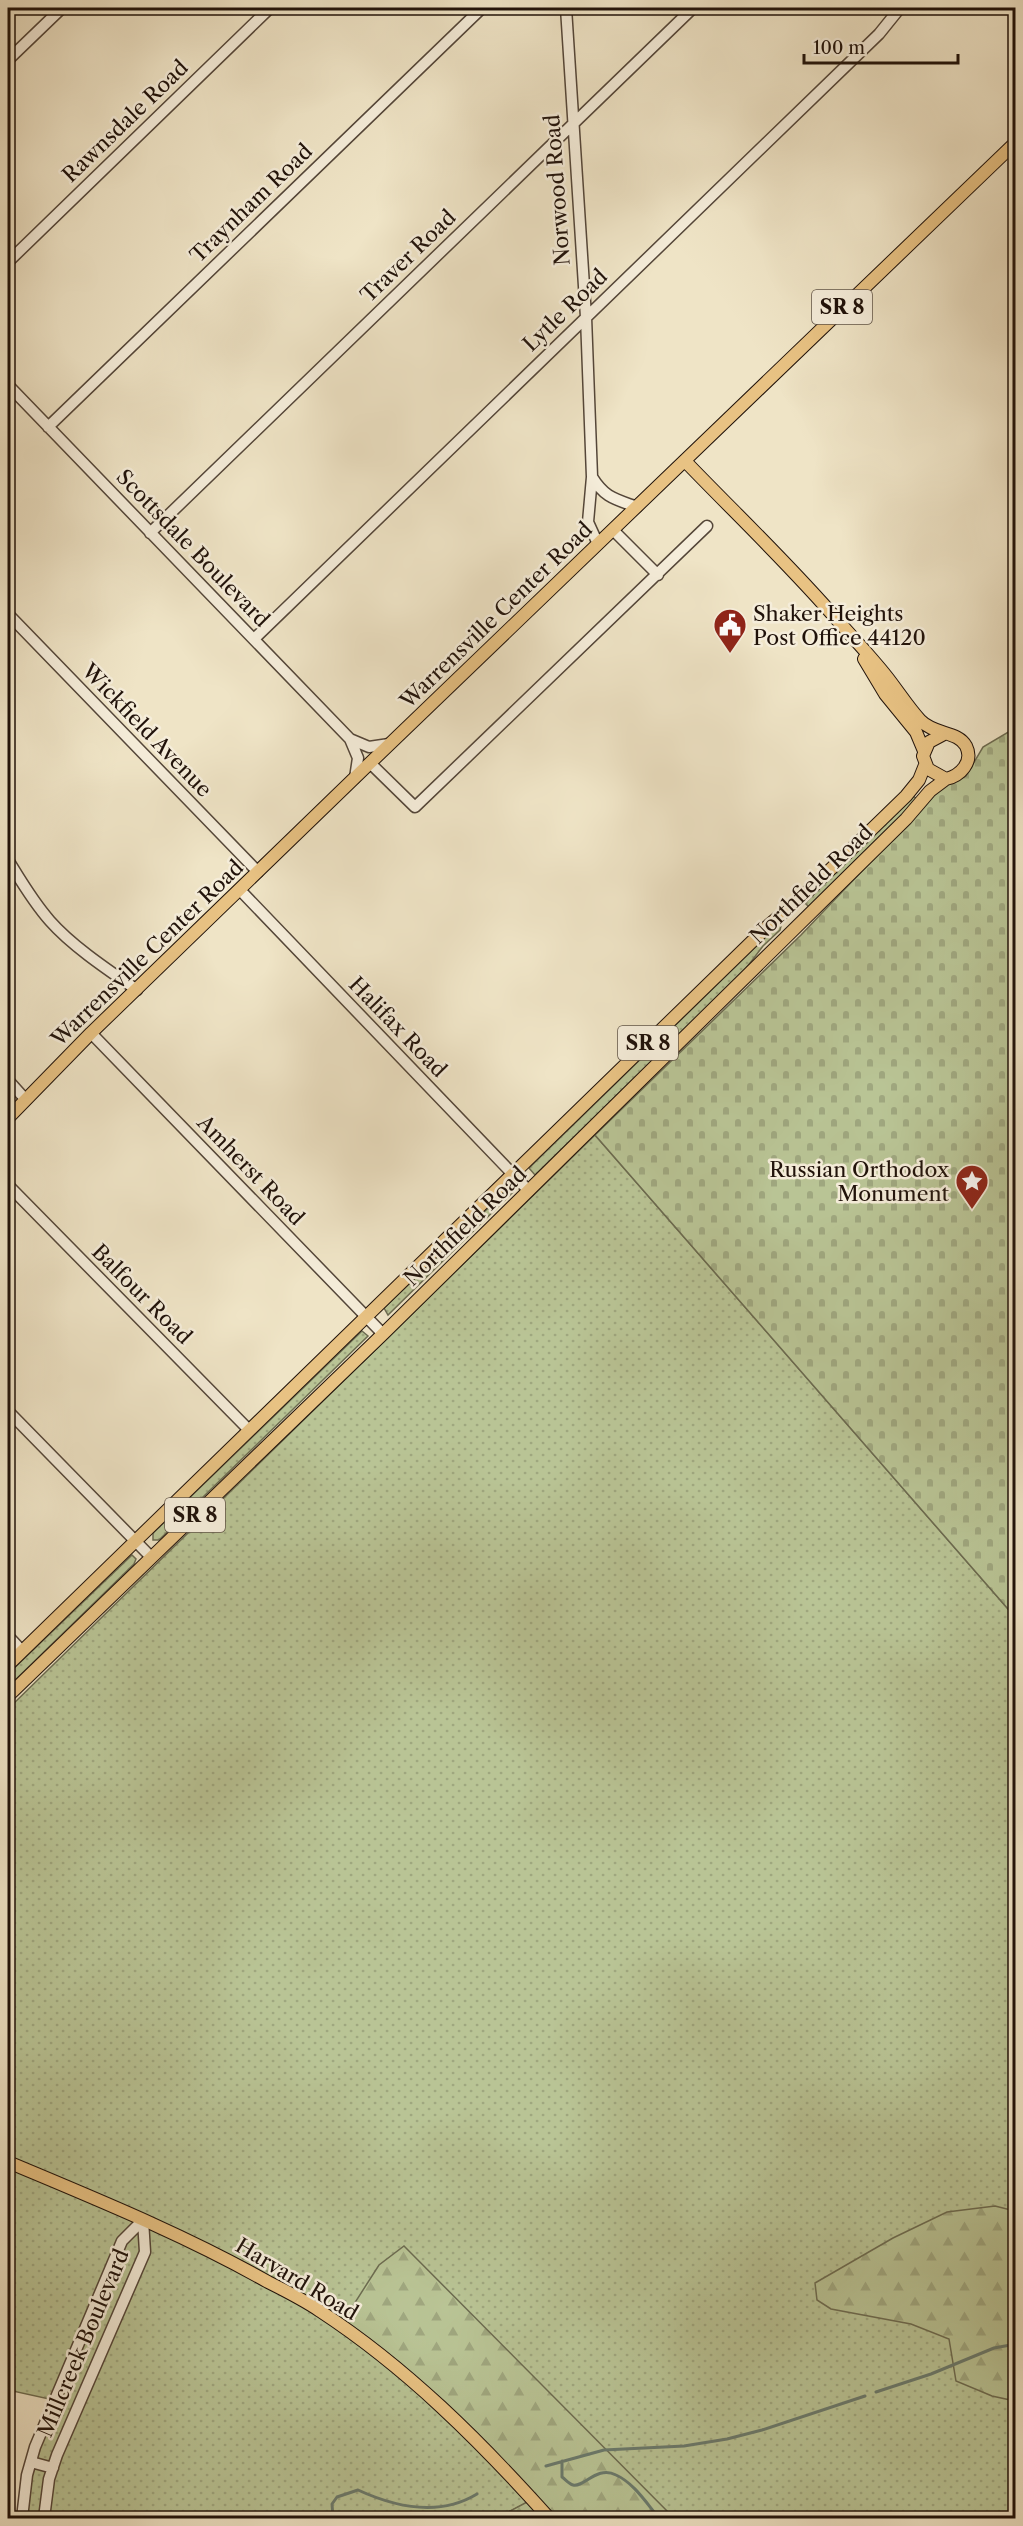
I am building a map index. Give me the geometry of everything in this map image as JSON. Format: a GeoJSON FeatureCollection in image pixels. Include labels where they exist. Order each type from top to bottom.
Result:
{"type":"FeatureCollection","features":[{"type":"Feature","properties":{"kind":"main road","name":"Warrensville Center Road"},"geometry":{"type":"LineString","coordinates":[[8,1118],[91,1034],[370,763],[1016,142]]}},
{"type":"Feature","properties":{"kind":"main road","name":"SR 8"},"geometry":{"type":"LineString","coordinates":[[685,461],[812,592],[886,676],[919,719],[934,731],[957,737],[965,744],[968,752],[966,765],[955,777],[946,779]]}},
{"type":"Feature","properties":{"kind":"main road","name":"SR 8"},"geometry":{"type":"LineString","coordinates":[[853,639],[877,682],[916,732],[924,751],[926,765]]}},
{"type":"Feature","properties":{"kind":"main road"},"geometry":{"type":"LineString","coordinates":[[924,751],[929,742],[944,734]]}},
{"type":"Feature","properties":{"kind":"main road"},"geometry":{"type":"LineString","coordinates":[[926,765],[932,773],[946,779]]}},
{"type":"Feature","properties":{"kind":"main road","name":"Northfield Road"},"geometry":{"type":"LineString","coordinates":[[8,1665],[770,924],[906,796],[919,780],[926,765]]}},
{"type":"Feature","properties":{"kind":"main road","name":"Northfield Road"},"geometry":{"type":"LineString","coordinates":[[8,1696],[383,1334],[906,819],[930,791],[946,779]]}},
{"type":"Feature","properties":{"kind":"main road","name":"Harvard Road"},"geometry":{"type":"LineString","coordinates":[[8,2162],[143,2220],[232,2262],[320,2310],[414,2382],[490,2453],[549,2518]]}},
{"type":"Feature","properties":{"kind":"street"},"geometry":{"type":"LineString","coordinates":[[8,60],[62,8]]}},
{"type":"Feature","properties":{"kind":"street","name":"Rawnsdale Road"},"geometry":{"type":"LineString","coordinates":[[8,262],[270,8]]}},
{"type":"Feature","properties":{"kind":"street","name":"Traynham Road"},"geometry":{"type":"LineString","coordinates":[[48,427],[482,8]]}},
{"type":"Feature","properties":{"kind":"street","name":"Norwood Road"},"geometry":{"type":"LineString","coordinates":[[566,8],[586,317],[592,477],[588,522],[598,544]]}},
{"type":"Feature","properties":{"kind":"street","name":"Traver Road"},"geometry":{"type":"LineString","coordinates":[[150,533],[693,8]]}},
{"type":"Feature","properties":{"kind":"street","name":"Lytle Road"},"geometry":{"type":"LineString","coordinates":[[254,639],[879,34],[900,8]]}},
{"type":"Feature","properties":{"kind":"street","name":"Scottsdale Boulevard"},"geometry":{"type":"LineString","coordinates":[[8,385],[350,739]]}},
{"type":"Feature","properties":{"kind":"street"},"geometry":{"type":"LineString","coordinates":[[592,477],[610,498],[637,507]]}},
{"type":"Feature","properties":{"kind":"street"},"geometry":{"type":"LineString","coordinates":[[370,763],[415,807],[707,526]]}},
{"type":"Feature","properties":{"kind":"street"},"geometry":{"type":"LineString","coordinates":[[613,530],[658,575]]}},
{"type":"Feature","properties":{"kind":"street","name":"Wickfield Avenue"},"geometry":{"type":"LineString","coordinates":[[8,614],[258,872]]}},
{"type":"Feature","properties":{"kind":"street"},"geometry":{"type":"LineString","coordinates":[[350,739],[369,747],[390,744]]}},
{"type":"Feature","properties":{"kind":"street"},"geometry":{"type":"LineString","coordinates":[[350,739],[358,758],[355,778]]}},
{"type":"Feature","properties":{"kind":"street"},"geometry":{"type":"LineString","coordinates":[[8,860],[32,899],[51,922],[65,936],[137,990]]}},
{"type":"Feature","properties":{"kind":"street","name":"Halifax Road"},"geometry":{"type":"LineString","coordinates":[[240,890],[529,1191]]}},
{"type":"Feature","properties":{"kind":"street","name":"Amherst Road"},"geometry":{"type":"LineString","coordinates":[[91,1034],[383,1334]]}},
{"type":"Feature","properties":{"kind":"street"},"geometry":{"type":"LineString","coordinates":[[8,1080],[26,1100]]}},
{"type":"Feature","properties":{"kind":"street","name":"Balfour Road"},"geometry":{"type":"LineString","coordinates":[[8,1185],[249,1430]]}},
{"type":"Feature","properties":{"kind":"street"},"geometry":{"type":"LineString","coordinates":[[8,1411],[151,1557]]}},
{"type":"Feature","properties":{"kind":"street"},"geometry":{"type":"LineString","coordinates":[[8,1636],[22,1651]]}},
{"type":"Feature","properties":{"kind":"street","name":"Millcreek Boulevard"},"geometry":{"type":"LineString","coordinates":[[22,2518],[35,2447],[122,2241],[143,2220]]}},
{"type":"Feature","properties":{"kind":"street","name":"Millcreek Boulevard"},"geometry":{"type":"LineString","coordinates":[[44,2518],[53,2468],[145,2252],[143,2220]]}},
{"type":"Feature","properties":{"kind":"street"},"geometry":{"type":"LineString","coordinates":[[31,2462],[53,2468]]}},
{"type":"Feature","properties":{"kind":"green space"},"geometry":{"type":"Polygon","coordinates":[[[1015,728],[1015,1617],[595,1135],[801,935],[942,787],[966,776],[983,747],[1015,728]]]}},
{"type":"Feature","properties":{"kind":"green space"},"geometry":{"type":"Polygon","coordinates":[[[913,796],[917,799],[914,803],[809,907],[804,902],[913,796]]]}},
{"type":"Feature","properties":{"kind":"green space"},"geometry":{"type":"Polygon","coordinates":[[[778,925],[781,926],[780,930],[763,946],[744,971],[535,1175],[529,1168],[778,925]]]}},
{"type":"Feature","properties":{"kind":"green space"},"geometry":{"type":"Polygon","coordinates":[[[595,1135],[1015,1617],[1015,2518],[591,2518],[414,2382],[532,2500],[497,2518],[10,2518],[22,2511],[54,2400],[8,2390],[8,1709],[595,1135]]]}},
{"type":"Feature","properties":{"kind":"green space"},"geometry":{"type":"Polygon","coordinates":[[[509,1188],[513,1192],[388,1315],[384,1308],[509,1188]]]}},
{"type":"Feature","properties":{"kind":"green space"},"geometry":{"type":"Polygon","coordinates":[[[362,1331],[368,1336],[159,1540],[153,1540],[153,1533],[362,1331]]]}},
{"type":"Feature","properties":{"kind":"green space"},"geometry":{"type":"Polygon","coordinates":[[[132,1555],[136,1559],[134,1564],[8,1687],[8,1674],[132,1555]]]}},
{"type":"Feature","properties":{"kind":"green space"},"geometry":{"type":"Polygon","coordinates":[[[995,2206],[1015,2211],[1016,2364],[1012,2367],[1015,2375],[1015,2401],[992,2396],[956,2381],[949,2339],[911,2324],[831,2309],[817,2300],[815,2283],[893,2238],[947,2212],[995,2206]]]}},
{"type":"Feature","properties":{"kind":"green space"},"geometry":{"type":"Polygon","coordinates":[[[404,2246],[674,2518],[497,2518],[531,2500],[490,2453],[340,2326],[379,2265],[404,2246]]]}},
{"type":"Feature","properties":{"kind":"waterway"},"geometry":{"type":"LineString","coordinates":[[876,2392],[931,2374],[994,2348],[1016,2344]]}},
{"type":"Feature","properties":{"kind":"waterway"},"geometry":{"type":"LineString","coordinates":[[546,2466],[604,2450],[684,2446],[727,2439],[762,2430],[865,2396]]}},
{"type":"Feature","properties":{"kind":"waterway"},"geometry":{"type":"LineString","coordinates":[[562,2461],[562,2477],[569,2483],[577,2485],[603,2473],[616,2475],[629,2483],[659,2518]]}},
{"type":"Feature","properties":{"kind":"waterway"},"geometry":{"type":"LineString","coordinates":[[333,2518],[332,2504],[337,2497],[358,2490],[387,2501],[417,2507],[448,2505],[477,2494]]}},
{"type":"Feature","properties":{"kind":"place","name":"Shaker Heights Post Office 44120"},"geometry":{"type":"Point","coordinates":[730,654]}},
{"type":"Feature","properties":{"kind":"place","name":"Russian Orthodox Monument"},"geometry":{"type":"Point","coordinates":[972,1210]}}]}
